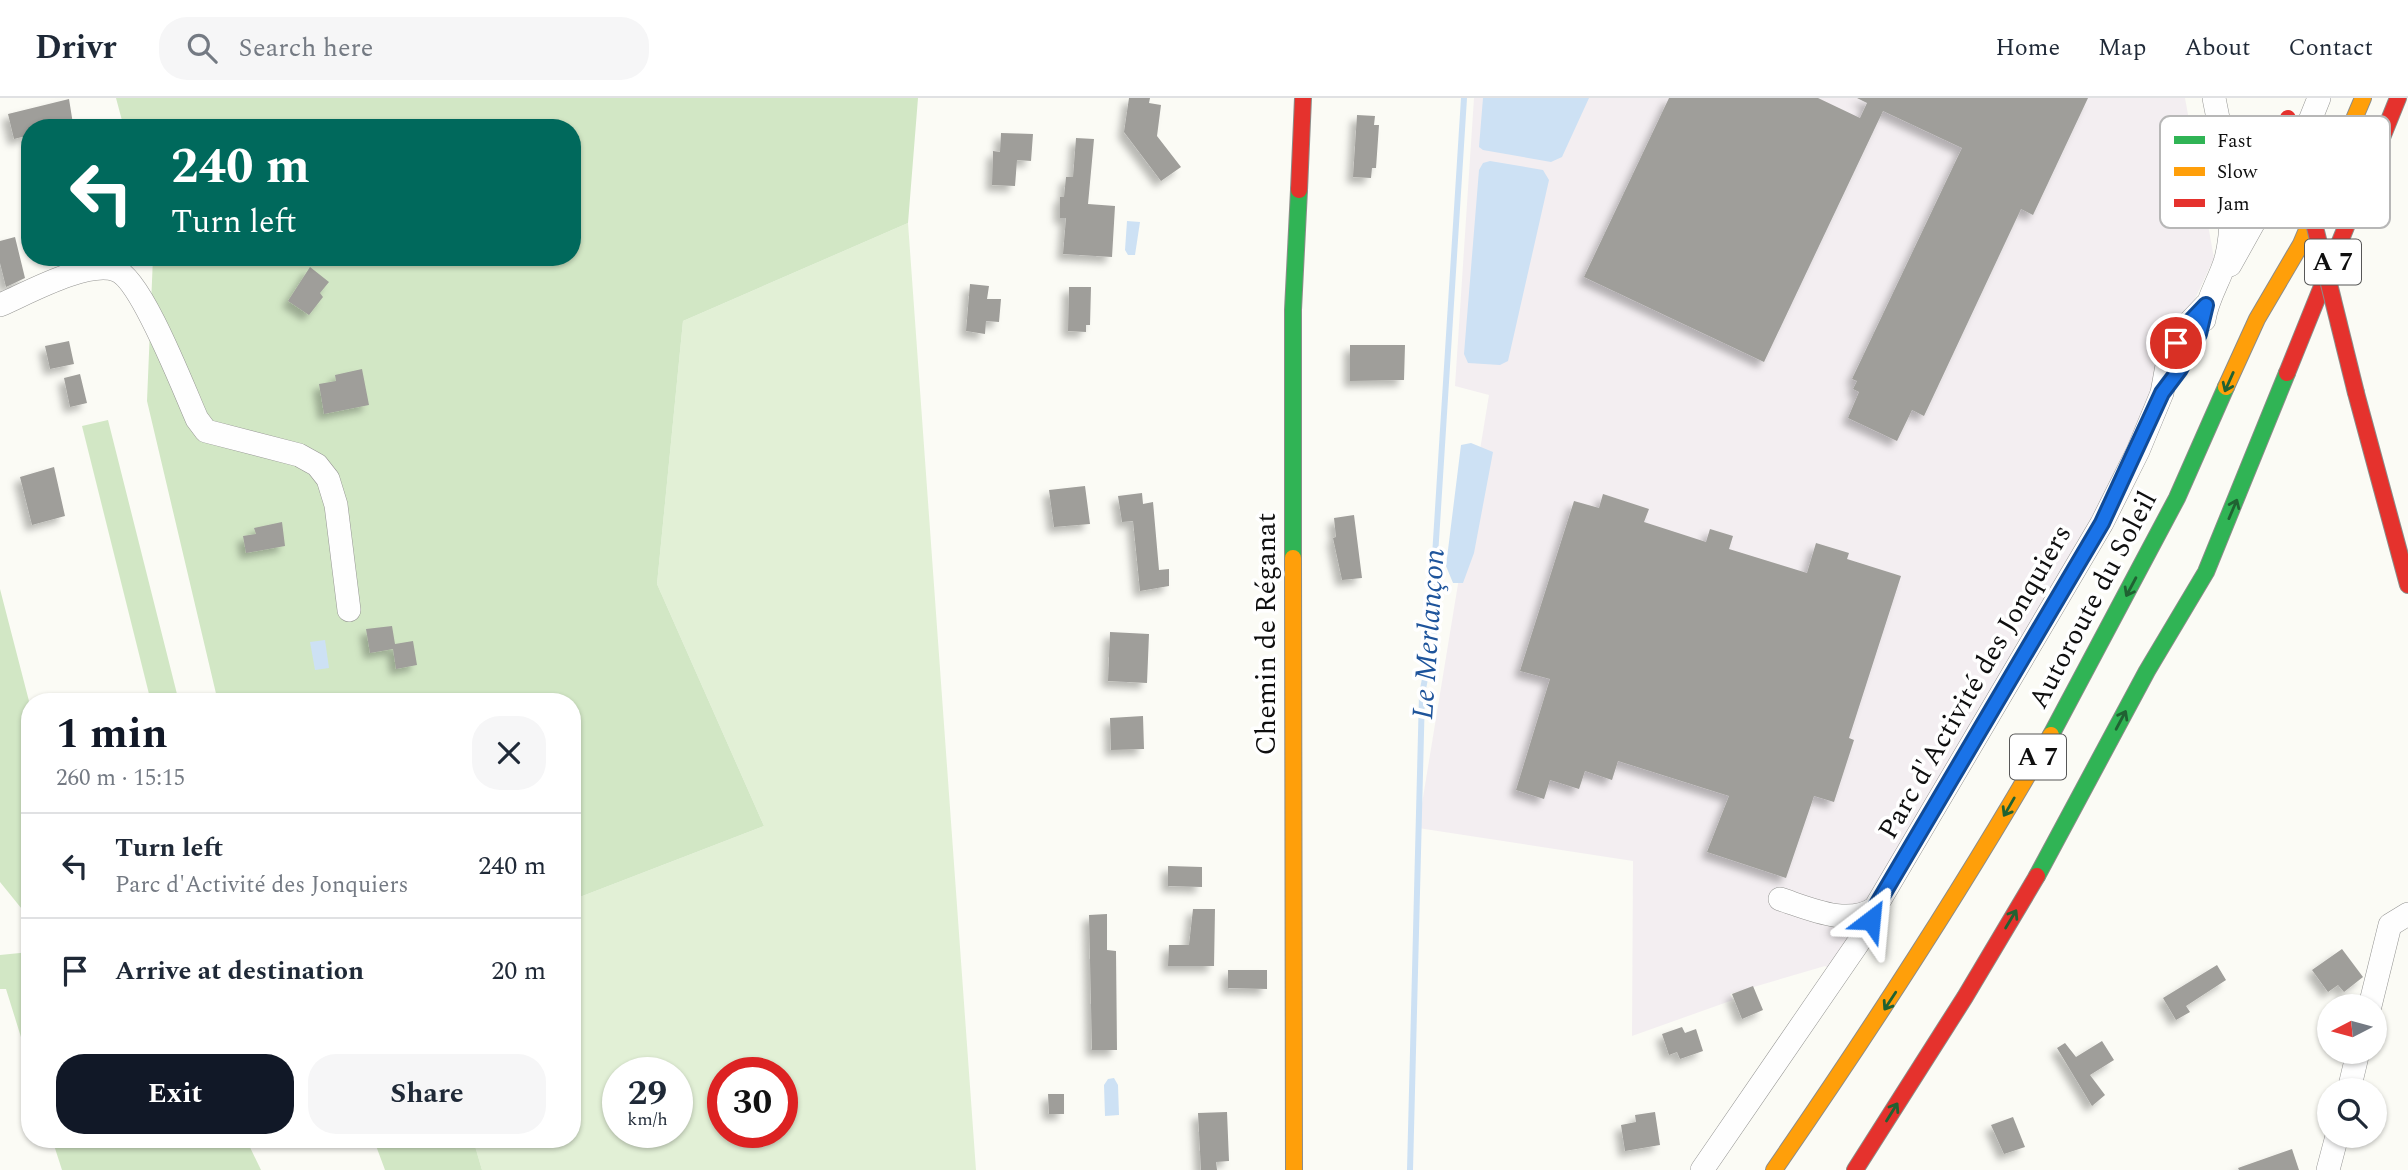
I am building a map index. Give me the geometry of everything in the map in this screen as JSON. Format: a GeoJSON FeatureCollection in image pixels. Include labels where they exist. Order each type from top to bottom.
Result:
{"type":"FeatureCollection","features":[{"type":"Feature","properties":{"kind":"main road","name":"Chemin de Réganat"},"geometry":{"type":"LineString","coordinates":[[1294,1170],[1293,310],[1303,98]]}},
{"type":"Feature","properties":{"kind":"main road"},"geometry":{"type":"LineString","coordinates":[[2283,98],[2288,116]]}},
{"type":"Feature","properties":{"kind":"main road","name":"Autoroute du Soleil"},"geometry":{"type":"LineString","coordinates":[[2355,116],[2363,98]]}},
{"type":"Feature","properties":{"kind":"main road","name":"A 7"},"geometry":{"type":"LineString","coordinates":[[2390,118],[2398,98]]}},
{"type":"Feature","properties":{"kind":"main road","name":"Autoroute du Soleil"},"geometry":{"type":"LineString","coordinates":[[1774,1170],[1909,971],[1991,840],[2081,682],[2178,498],[2257,319],[2308,228]]}},
{"type":"Feature","properties":{"kind":"main road"},"geometry":{"type":"LineString","coordinates":[[2315,228],[2408,585]]}},
{"type":"Feature","properties":{"kind":"main road","name":"A 7"},"geometry":{"type":"LineString","coordinates":[[1855,1170],[1965,997],[2056,843],[2147,671],[2206,572],[2346,228]]}},
{"type":"Feature","properties":{"kind":"main road"},"geometry":{"type":"LineString","coordinates":[[2268,425],[2359,239]]}},
{"type":"Feature","properties":{"kind":"main road"},"geometry":{"type":"LineString","coordinates":[[2257,319],[2283,242]]}},
{"type":"Feature","properties":{"kind":"street","name":"Parc d'Activité des Jonquiers"},"geometry":{"type":"LineString","coordinates":[[2214,98],[2217,116]]}},
{"type":"Feature","properties":{"kind":"street"},"geometry":{"type":"LineString","coordinates":[[2310,116],[2319,98]]}},
{"type":"Feature","properties":{"kind":"street","name":"Parc d'Activité des Jonquiers"},"geometry":{"type":"LineString","coordinates":[[1702,1170],[1867,930],[1875,908],[2102,523],[2162,393],[2168,359],[2185,327],[2210,297],[2230,241],[2230,228]]}},
{"type":"Feature","properties":{"kind":"street"},"geometry":{"type":"LineString","coordinates":[[2210,297],[2251,228]]}},
{"type":"Feature","properties":{"kind":"street"},"geometry":{"type":"LineString","coordinates":[[0,305],[74,274],[107,269],[126,276],[157,327],[197,419],[206,430],[299,455],[317,465],[328,478],[336,505],[349,610]]}},
{"type":"Feature","properties":{"kind":"street"},"geometry":{"type":"LineString","coordinates":[[1780,899],[1846,916],[1861,916],[1875,908]]}},
{"type":"Feature","properties":{"kind":"street"},"geometry":{"type":"LineString","coordinates":[[2373,994],[2390,925],[2408,914]]}},
{"type":"Feature","properties":{"kind":"street"},"geometry":{"type":"LineString","coordinates":[[2329,1170],[2334,1148]]}},
{"type":"Feature","properties":{"kind":"shaded area"},"geometry":{"type":"Polygon","coordinates":[[[1474,98],[2185,98],[2188,116],[2160,116],[2160,228],[2209,228],[2214,258],[2087,532],[1832,970],[1825,966],[1730,994],[1733,1000],[1632,1036],[1633,861],[1418,828],[1489,395],[1455,386],[1474,98]]]}},
{"type":"Feature","properties":{"kind":"green space"},"geometry":{"type":"Polygon","coordinates":[[[116,98],[918,98],[908,223],[683,321],[657,584],[764,826],[581,897],[581,693],[216,693],[147,401],[153,266],[581,266],[581,119],[122,119],[116,98]]]}},
{"type":"Feature","properties":{"kind":"green space"},"geometry":{"type":"Polygon","coordinates":[[[908,223],[976,1170],[482,1170],[476,1148],[581,1148],[581,897],[764,826],[657,584],[683,321],[908,223]]]}},
{"type":"Feature","properties":{"kind":"green space"},"geometry":{"type":"Polygon","coordinates":[[[108,420],[177,693],[149,693],[82,426],[108,420]]]}},
{"type":"Feature","properties":{"kind":"green space"},"geometry":{"type":"Polygon","coordinates":[[[0,589],[27,693],[21,693],[21,908],[0,882],[0,589]]]}},
{"type":"Feature","properties":{"kind":"green space"},"geometry":{"type":"Polygon","coordinates":[[[21,953],[21,1037],[6,989],[0,989],[0,955],[21,953]]]}},
{"type":"Feature","properties":{"kind":"green space"},"geometry":{"type":"Polygon","coordinates":[[[55,1148],[250,1148],[261,1170],[62,1170],[55,1148]]]}},
{"type":"Feature","properties":{"kind":"green space"},"geometry":{"type":"Polygon","coordinates":[[[377,1148],[476,1148],[482,1170],[385,1170],[377,1148]]]}},
{"type":"Feature","properties":{"kind":"water"},"geometry":{"type":"Polygon","coordinates":[[[1483,98],[1589,98],[1562,157],[1551,162],[1483,150],[1479,147],[1483,98]]]}},
{"type":"Feature","properties":{"kind":"water"},"geometry":{"type":"Polygon","coordinates":[[[1490,161],[1543,170],[1549,180],[1508,361],[1500,365],[1468,363],[1464,354],[1479,170],[1483,163],[1490,161]]]}},
{"type":"Feature","properties":{"kind":"water"},"geometry":{"type":"Polygon","coordinates":[[[1127,221],[1140,222],[1135,255],[1128,255],[1125,250],[1127,221]]]}},
{"type":"Feature","properties":{"kind":"water"},"geometry":{"type":"Polygon","coordinates":[[[1471,443],[1493,452],[1474,553],[1463,583],[1453,583],[1446,566],[1461,445],[1471,443]]]}},
{"type":"Feature","properties":{"kind":"water"},"geometry":{"type":"Polygon","coordinates":[[[325,640],[329,668],[315,670],[310,642],[325,640]]]}},
{"type":"Feature","properties":{"kind":"water"},"geometry":{"type":"Polygon","coordinates":[[[1114,1078],[1118,1085],[1119,1115],[1105,1116],[1104,1085],[1108,1079],[1114,1078]]]}},
{"type":"Feature","properties":{"kind":"building"},"geometry":{"type":"Polygon","coordinates":[[[1129,98],[1150,98],[1149,103],[1161,105],[1157,136],[1181,167],[1161,181],[1124,132],[1129,98]]]}},
{"type":"Feature","properties":{"kind":"building"},"geometry":{"type":"Polygon","coordinates":[[[1669,98],[1818,98],[1860,118],[1867,103],[1857,98],[2088,98],[2033,215],[2021,209],[1924,416],[1912,410],[1897,441],[1848,418],[1859,392],[1853,389],[1857,381],[1852,379],[1962,148],[1883,111],[1764,362],[1584,277],[1669,98]]]}},
{"type":"Feature","properties":{"kind":"building"},"geometry":{"type":"Polygon","coordinates":[[[69,99],[72,119],[21,119],[21,137],[14,139],[8,114],[69,99]]]}},
{"type":"Feature","properties":{"kind":"building"},"geometry":{"type":"Polygon","coordinates":[[[1357,115],[1375,116],[1374,125],[1379,125],[1376,168],[1372,168],[1371,178],[1353,177],[1357,115]]]}},
{"type":"Feature","properties":{"kind":"building"},"geometry":{"type":"Polygon","coordinates":[[[1001,133],[1033,134],[1031,161],[1017,160],[1015,186],[992,185],[993,151],[1000,152],[1001,133]]]}},
{"type":"Feature","properties":{"kind":"building"},"geometry":{"type":"Polygon","coordinates":[[[1076,138],[1094,139],[1088,204],[1115,206],[1112,257],[1063,254],[1066,218],[1060,218],[1060,197],[1064,197],[1066,177],[1073,177],[1076,138]]]}},
{"type":"Feature","properties":{"kind":"building"},"geometry":{"type":"Polygon","coordinates":[[[15,237],[25,278],[6,287],[0,263],[0,241],[15,237]]]}},
{"type":"Feature","properties":{"kind":"building"},"geometry":{"type":"Polygon","coordinates":[[[310,267],[329,282],[320,293],[323,297],[309,315],[288,301],[310,267]]]}},
{"type":"Feature","properties":{"kind":"building"},"geometry":{"type":"Polygon","coordinates":[[[970,284],[989,286],[987,299],[1001,299],[999,322],[986,321],[985,334],[966,331],[970,284]]]}},
{"type":"Feature","properties":{"kind":"building"},"geometry":{"type":"Polygon","coordinates":[[[1069,287],[1091,287],[1090,325],[1086,325],[1086,332],[1068,331],[1069,287]]]}},
{"type":"Feature","properties":{"kind":"building"},"geometry":{"type":"Polygon","coordinates":[[[69,341],[74,364],[50,369],[45,346],[69,341]]]}},
{"type":"Feature","properties":{"kind":"building"},"geometry":{"type":"Polygon","coordinates":[[[1350,345],[1405,345],[1404,380],[1350,381],[1350,345]]]}},
{"type":"Feature","properties":{"kind":"building"},"geometry":{"type":"Polygon","coordinates":[[[362,369],[369,405],[324,414],[319,384],[336,381],[335,375],[362,369]]]}},
{"type":"Feature","properties":{"kind":"building"},"geometry":{"type":"Polygon","coordinates":[[[80,374],[87,403],[70,407],[64,378],[80,374]]]}},
{"type":"Feature","properties":{"kind":"building"},"geometry":{"type":"Polygon","coordinates":[[[54,467],[65,516],[32,525],[20,477],[54,467]]]}},
{"type":"Feature","properties":{"kind":"building"},"geometry":{"type":"Polygon","coordinates":[[[1085,486],[1090,524],[1054,527],[1049,490],[1085,486]]]}},
{"type":"Feature","properties":{"kind":"building"},"geometry":{"type":"Polygon","coordinates":[[[1142,493],[1143,504],[1153,502],[1159,570],[1169,569],[1169,586],[1140,591],[1133,521],[1122,522],[1118,496],[1142,493]]]}},
{"type":"Feature","properties":{"kind":"building"},"geometry":{"type":"Polygon","coordinates":[[[1603,494],[1649,509],[1644,522],[1706,542],[1710,529],[1733,536],[1729,549],[1807,573],[1816,543],[1849,553],[1847,559],[1901,576],[1849,738],[1854,740],[1834,802],[1814,796],[1786,878],[1707,852],[1729,796],[1618,761],[1612,780],[1585,771],[1579,789],[1550,780],[1544,799],[1516,790],[1550,679],[1520,671],[1574,501],[1599,508],[1603,494]]]}},
{"type":"Feature","properties":{"kind":"building"},"geometry":{"type":"Polygon","coordinates":[[[1354,515],[1362,578],[1342,580],[1333,538],[1336,537],[1334,518],[1354,515]]]}},
{"type":"Feature","properties":{"kind":"building"},"geometry":{"type":"Polygon","coordinates":[[[282,522],[285,546],[246,553],[243,536],[256,534],[254,528],[282,522]]]}},
{"type":"Feature","properties":{"kind":"building"},"geometry":{"type":"Polygon","coordinates":[[[392,626],[395,644],[413,641],[417,665],[396,669],[393,649],[370,653],[366,629],[392,626]]]}},
{"type":"Feature","properties":{"kind":"building"},"geometry":{"type":"Polygon","coordinates":[[[1110,632],[1149,634],[1147,683],[1108,681],[1110,632]]]}},
{"type":"Feature","properties":{"kind":"building"},"geometry":{"type":"Polygon","coordinates":[[[1143,716],[1144,749],[1111,750],[1110,718],[1143,716]]]}},
{"type":"Feature","properties":{"kind":"building"},"geometry":{"type":"Polygon","coordinates":[[[1168,866],[1202,867],[1202,887],[1168,886],[1168,866]]]}},
{"type":"Feature","properties":{"kind":"building"},"geometry":{"type":"Polygon","coordinates":[[[1193,909],[1215,909],[1214,966],[1168,966],[1169,945],[1189,945],[1193,909]]]}},
{"type":"Feature","properties":{"kind":"building"},"geometry":{"type":"Polygon","coordinates":[[[1107,914],[1107,950],[1116,951],[1117,1050],[1092,1050],[1089,915],[1107,914]]]}},
{"type":"Feature","properties":{"kind":"building"},"geometry":{"type":"Polygon","coordinates":[[[2342,949],[2363,977],[2344,992],[2338,985],[2328,992],[2312,970],[2342,949]]]}},
{"type":"Feature","properties":{"kind":"building"},"geometry":{"type":"Polygon","coordinates":[[[2217,965],[2226,980],[2186,1006],[2190,1012],[2176,1020],[2163,998],[2217,965]]]}},
{"type":"Feature","properties":{"kind":"building"},"geometry":{"type":"Polygon","coordinates":[[[1228,970],[1267,970],[1267,989],[1228,988],[1228,970]]]}},
{"type":"Feature","properties":{"kind":"building"},"geometry":{"type":"Polygon","coordinates":[[[1753,986],[1763,1010],[1742,1019],[1732,994],[1753,986]]]}},
{"type":"Feature","properties":{"kind":"building"},"geometry":{"type":"Polygon","coordinates":[[[1682,1027],[1685,1033],[1696,1029],[1703,1051],[1680,1059],[1677,1052],[1669,1055],[1662,1034],[1682,1027]]]}},
{"type":"Feature","properties":{"kind":"building"},"geometry":{"type":"Polygon","coordinates":[[[2102,1041],[2114,1060],[2090,1075],[2105,1095],[2092,1106],[2057,1048],[2065,1043],[2076,1057],[2102,1041]]]}},
{"type":"Feature","properties":{"kind":"building"},"geometry":{"type":"Polygon","coordinates":[[[1048,1094],[1064,1094],[1064,1114],[1049,1114],[1048,1094]]]}},
{"type":"Feature","properties":{"kind":"building"},"geometry":{"type":"Polygon","coordinates":[[[1227,1112],[1229,1161],[1216,1162],[1217,1170],[1201,1170],[1198,1113],[1227,1112]]]}},
{"type":"Feature","properties":{"kind":"building"},"geometry":{"type":"Polygon","coordinates":[[[1655,1112],[1660,1145],[1625,1151],[1621,1125],[1636,1122],[1635,1115],[1655,1112]]]}},
{"type":"Feature","properties":{"kind":"building"},"geometry":{"type":"Polygon","coordinates":[[[2013,1117],[2025,1147],[2004,1154],[1991,1125],[2013,1117]]]}},
{"type":"Feature","properties":{"kind":"building"},"geometry":{"type":"Polygon","coordinates":[[[2292,1149],[2299,1170],[2238,1168],[2292,1149]]]}},
{"type":"Feature","properties":{"kind":"waterway","name":"Le Merlançon"},"geometry":{"type":"LineString","coordinates":[[1410,1170],[1422,694],[1435,628],[1435,556],[1464,98]]}},
{"type":"Feature","properties":{"kind":"traffic: fast"},"geometry":{"type":"LineString","coordinates":[[1293,558],[1293,310],[1299,190]]}},
{"type":"Feature","properties":{"kind":"traffic: fast"},"geometry":{"type":"LineString","coordinates":[[2037,876],[2147,671],[2206,572],[2287,373]]}},
{"type":"Feature","properties":{"kind":"traffic: fast"},"geometry":{"type":"LineString","coordinates":[[2051,735],[2177,498],[2226,387]]}},
{"type":"Feature","properties":{"kind":"traffic: slow"},"geometry":{"type":"LineString","coordinates":[[2355,116],[2363,98]]}},
{"type":"Feature","properties":{"kind":"traffic: slow"},"geometry":{"type":"LineString","coordinates":[[2226,387],[2257,319],[2308,228]]}},
{"type":"Feature","properties":{"kind":"traffic: slow"},"geometry":{"type":"LineString","coordinates":[[1293,558],[1294,1170]]}},
{"type":"Feature","properties":{"kind":"traffic: slow"},"geometry":{"type":"LineString","coordinates":[[1774,1170],[1917,956],[2051,735]]}},
{"type":"Feature","properties":{"kind":"traffic: jam"},"geometry":{"type":"LineString","coordinates":[[1299,190],[1303,98]]}},
{"type":"Feature","properties":{"kind":"traffic: jam"},"geometry":{"type":"LineString","coordinates":[[2390,118],[2398,98]]}},
{"type":"Feature","properties":{"kind":"traffic: jam"},"geometry":{"type":"LineString","coordinates":[[2315,228],[2356,393]]}},
{"type":"Feature","properties":{"kind":"traffic: jam"},"geometry":{"type":"LineString","coordinates":[[2287,373],[2346,228]]}},
{"type":"Feature","properties":{"kind":"traffic: jam"},"geometry":{"type":"LineString","coordinates":[[2356,393],[2408,585]]}},
{"type":"Feature","properties":{"kind":"traffic: jam"},"geometry":{"type":"LineString","coordinates":[[1855,1170],[1965,997],[2037,876]]}},
{"type":"Feature","properties":{"kind":"route"},"geometry":{"type":"LineString","coordinates":[[1871,920],[1875,908],[1891,886],[2102,523],[2138,451],[2162,393],[2172,382],[2199,334],[2206,305],[2195,314],[2176,343]]}}]}
